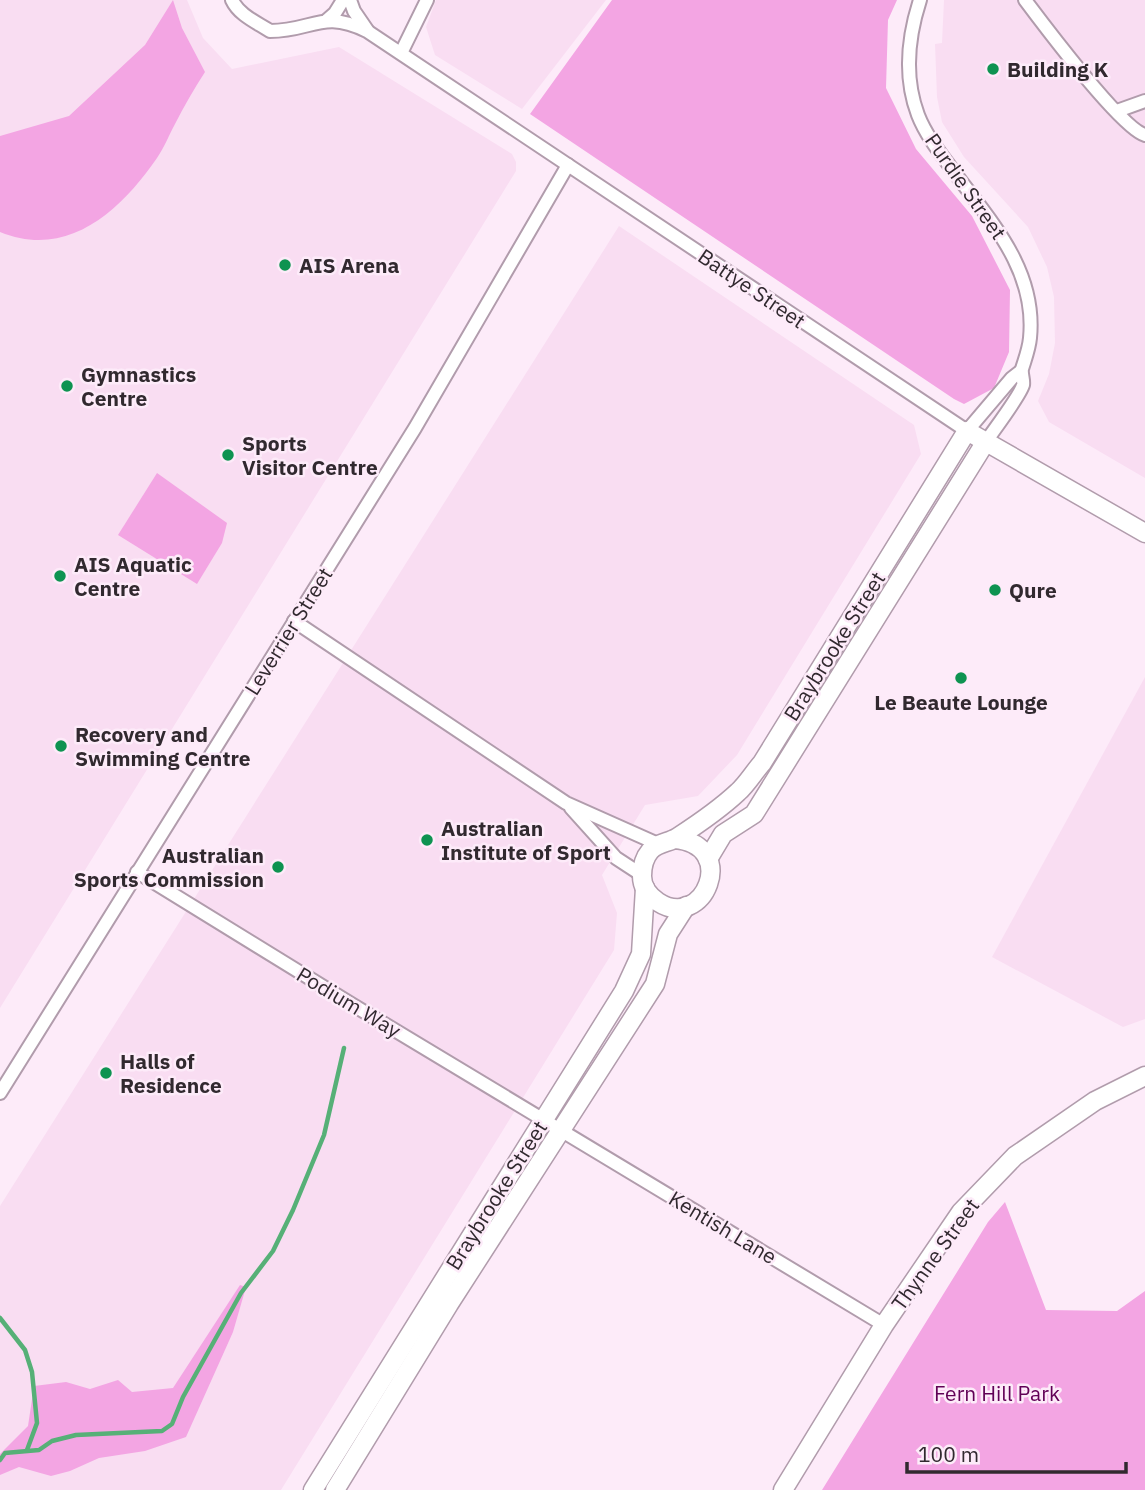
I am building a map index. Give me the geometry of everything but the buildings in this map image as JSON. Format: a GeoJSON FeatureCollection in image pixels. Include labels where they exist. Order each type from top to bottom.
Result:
{"type":"FeatureCollection","features":[{"type":"Feature","properties":{"kind":"street","name":"Battye Street"},"geometry":{"type":"LineString","coordinates":[[232,0],[236,8],[270,31],[327,20],[349,22],[367,30],[985,443],[1145,533]]}},
{"type":"Feature","properties":{"kind":"street"},"geometry":{"type":"LineString","coordinates":[[327,20],[343,0]]}},
{"type":"Feature","properties":{"kind":"street","name":"Battye Street"},"geometry":{"type":"LineString","coordinates":[[350,0],[367,30]]}},
{"type":"Feature","properties":{"kind":"street"},"geometry":{"type":"LineString","coordinates":[[401,53],[427,0]]}},
{"type":"Feature","properties":{"kind":"street","name":"Purdie Street"},"geometry":{"type":"LineString","coordinates":[[920,0],[913,22],[908,55],[910,83],[918,114],[933,143],[999,230],[1023,277],[1029,301],[1030,338],[1021,371],[1023,384],[985,443]]}},
{"type":"Feature","properties":{"kind":"street"},"geometry":{"type":"LineString","coordinates":[[1025,0],[1116,111],[1139,133],[1145,135]]}},
{"type":"Feature","properties":{"kind":"street"},"geometry":{"type":"LineString","coordinates":[[1116,111],[1145,101]]}},
{"type":"Feature","properties":{"kind":"street","name":"Leverrier Street"},"geometry":{"type":"LineString","coordinates":[[0,1093],[408,440],[568,165]]}},
{"type":"Feature","properties":{"kind":"street","name":"Purdie Street"},"geometry":{"type":"LineString","coordinates":[[967,431],[1021,371]]}},
{"type":"Feature","properties":{"kind":"street","name":"Braybrooke Street"},"geometry":{"type":"LineString","coordinates":[[667,842],[740,791],[762,763],[967,431]]}},
{"type":"Feature","properties":{"kind":"street","name":"Braybrooke Street"},"geometry":{"type":"LineString","coordinates":[[708,859],[723,834],[754,814],[985,443]]}},
{"type":"Feature","properties":{"kind":"street"},"geometry":{"type":"LineString","coordinates":[[294,621],[566,803],[667,842],[691,842],[698,846],[708,859],[711,875],[706,891],[694,903],[678,908],[655,901],[643,881],[616,858],[566,803]]}},
{"type":"Feature","properties":{"kind":"street"},"geometry":{"type":"LineString","coordinates":[[762,763],[778,775]]}},
{"type":"Feature","properties":{"kind":"street"},"geometry":{"type":"LineString","coordinates":[[643,881],[646,857],[667,842]]}},
{"type":"Feature","properties":{"kind":"street","name":"Podium Way"},"geometry":{"type":"LineString","coordinates":[[138,872],[353,1005],[562,1129]]}},
{"type":"Feature","properties":{"kind":"street","name":"Braybrooke Street"},"geometry":{"type":"LineString","coordinates":[[313,1490],[624,991],[641,954],[643,881]]}},
{"type":"Feature","properties":{"kind":"street","name":"Braybrooke Street"},"geometry":{"type":"LineString","coordinates":[[335,1490],[449,1304],[655,984],[668,934],[686,906]]}},
{"type":"Feature","properties":{"kind":"street","name":"Thynne Street"},"geometry":{"type":"LineString","coordinates":[[783,1490],[884,1325],[961,1212],[1015,1156],[1095,1101],[1145,1076]]}},
{"type":"Feature","properties":{"kind":"street","name":"Kentish Lane"},"geometry":{"type":"LineString","coordinates":[[562,1129],[884,1325]]}},
{"type":"Feature","properties":{"kind":"shaded area"},"geometry":{"type":"Polygon","coordinates":[[[0,0],[187,0],[203,38],[232,69],[339,47],[512,154],[516,171],[0,1008],[0,0]]]}},
{"type":"Feature","properties":{"kind":"shaded area"},"geometry":{"type":"Polygon","coordinates":[[[436,0],[606,0],[522,109],[435,55],[426,27],[436,0]]]}},
{"type":"Feature","properties":{"kind":"shaded area"},"geometry":{"type":"Polygon","coordinates":[[[944,0],[1145,0],[1145,478],[1049,422],[1038,401],[1049,374],[1055,343],[1054,297],[1047,267],[1028,227],[964,157],[942,122],[937,97],[935,44],[942,43],[944,0]]]}},
{"type":"Feature","properties":{"kind":"shaded area","name":"Australian Institute of Sport"},"geometry":{"type":"Polygon","coordinates":[[[619,226],[914,425],[921,454],[737,755],[698,796],[645,805],[602,875],[617,913],[614,950],[281,1490],[0,1490],[0,1206],[619,226]]]}},
{"type":"Feature","properties":{"kind":"shaded area"},"geometry":{"type":"Polygon","coordinates":[[[1145,677],[1145,1019],[1123,1027],[992,957],[1145,677]]]}},
{"type":"Feature","properties":{"kind":"green space"},"geometry":{"type":"Polygon","coordinates":[[[173,0],[182,28],[205,72],[160,154],[143,177],[109,212],[70,235],[48,240],[25,239],[0,232],[0,136],[69,116],[145,45],[173,0]]]}},
{"type":"Feature","properties":{"kind":"green space"},"geometry":{"type":"Polygon","coordinates":[[[612,0],[897,0],[888,20],[886,88],[916,149],[972,216],[1010,290],[1009,352],[994,388],[964,404],[954,399],[530,114],[612,0]]]}},
{"type":"Feature","properties":{"kind":"green space"},"geometry":{"type":"Polygon","coordinates":[[[157,473],[227,523],[222,543],[197,584],[118,535],[157,473]]]}},
{"type":"Feature","properties":{"kind":"green space","name":"Fern Hill Park"},"geometry":{"type":"Polygon","coordinates":[[[1005,1202],[1046,1310],[1117,1311],[1145,1291],[1145,1490],[822,1490],[988,1222],[1005,1202]]]}},
{"type":"Feature","properties":{"kind":"green space"},"geometry":{"type":"Polygon","coordinates":[[[240,1285],[246,1287],[233,1332],[186,1437],[145,1451],[99,1458],[51,1476],[19,1467],[0,1475],[0,1454],[28,1426],[34,1386],[66,1382],[90,1389],[118,1380],[132,1392],[173,1388],[240,1285]]]}},
{"type":"Feature","properties":{"kind":"waterway"},"geometry":{"type":"LineString","coordinates":[[0,1460],[5,1453],[39,1450],[52,1441],[76,1435],[162,1431],[172,1424],[183,1397],[241,1293],[273,1251],[293,1210],[324,1135],[344,1048]]}},
{"type":"Feature","properties":{"kind":"waterway"},"geometry":{"type":"LineString","coordinates":[[0,1318],[25,1350],[32,1372],[37,1423],[27,1450]]}},
{"type":"Feature","properties":{"kind":"place","name":"Building K"},"geometry":{"type":"Point","coordinates":[993,69]}},
{"type":"Feature","properties":{"kind":"place","name":"AIS Arena"},"geometry":{"type":"Point","coordinates":[285,265]}},
{"type":"Feature","properties":{"kind":"place","name":"Gymnastics Centre"},"geometry":{"type":"Point","coordinates":[67,386]}},
{"type":"Feature","properties":{"kind":"place","name":"Sports Visitor Centre"},"geometry":{"type":"Point","coordinates":[228,455]}},
{"type":"Feature","properties":{"kind":"place","name":"AIS Aquatic Centre"},"geometry":{"type":"Point","coordinates":[60,576]}},
{"type":"Feature","properties":{"kind":"place","name":"Qure"},"geometry":{"type":"Point","coordinates":[995,590]}},
{"type":"Feature","properties":{"kind":"place","name":"Le Beaute Lounge"},"geometry":{"type":"Point","coordinates":[961,678]}},
{"type":"Feature","properties":{"kind":"place","name":"Recovery and Swimming Centre"},"geometry":{"type":"Point","coordinates":[61,746]}},
{"type":"Feature","properties":{"kind":"place","name":"Australian Institute of Sport"},"geometry":{"type":"Point","coordinates":[427,840]}},
{"type":"Feature","properties":{"kind":"place","name":"Australian Sports Commission"},"geometry":{"type":"Point","coordinates":[278,867]}},
{"type":"Feature","properties":{"kind":"place","name":"Halls of Residence"},"geometry":{"type":"Point","coordinates":[106,1073]}}]}
